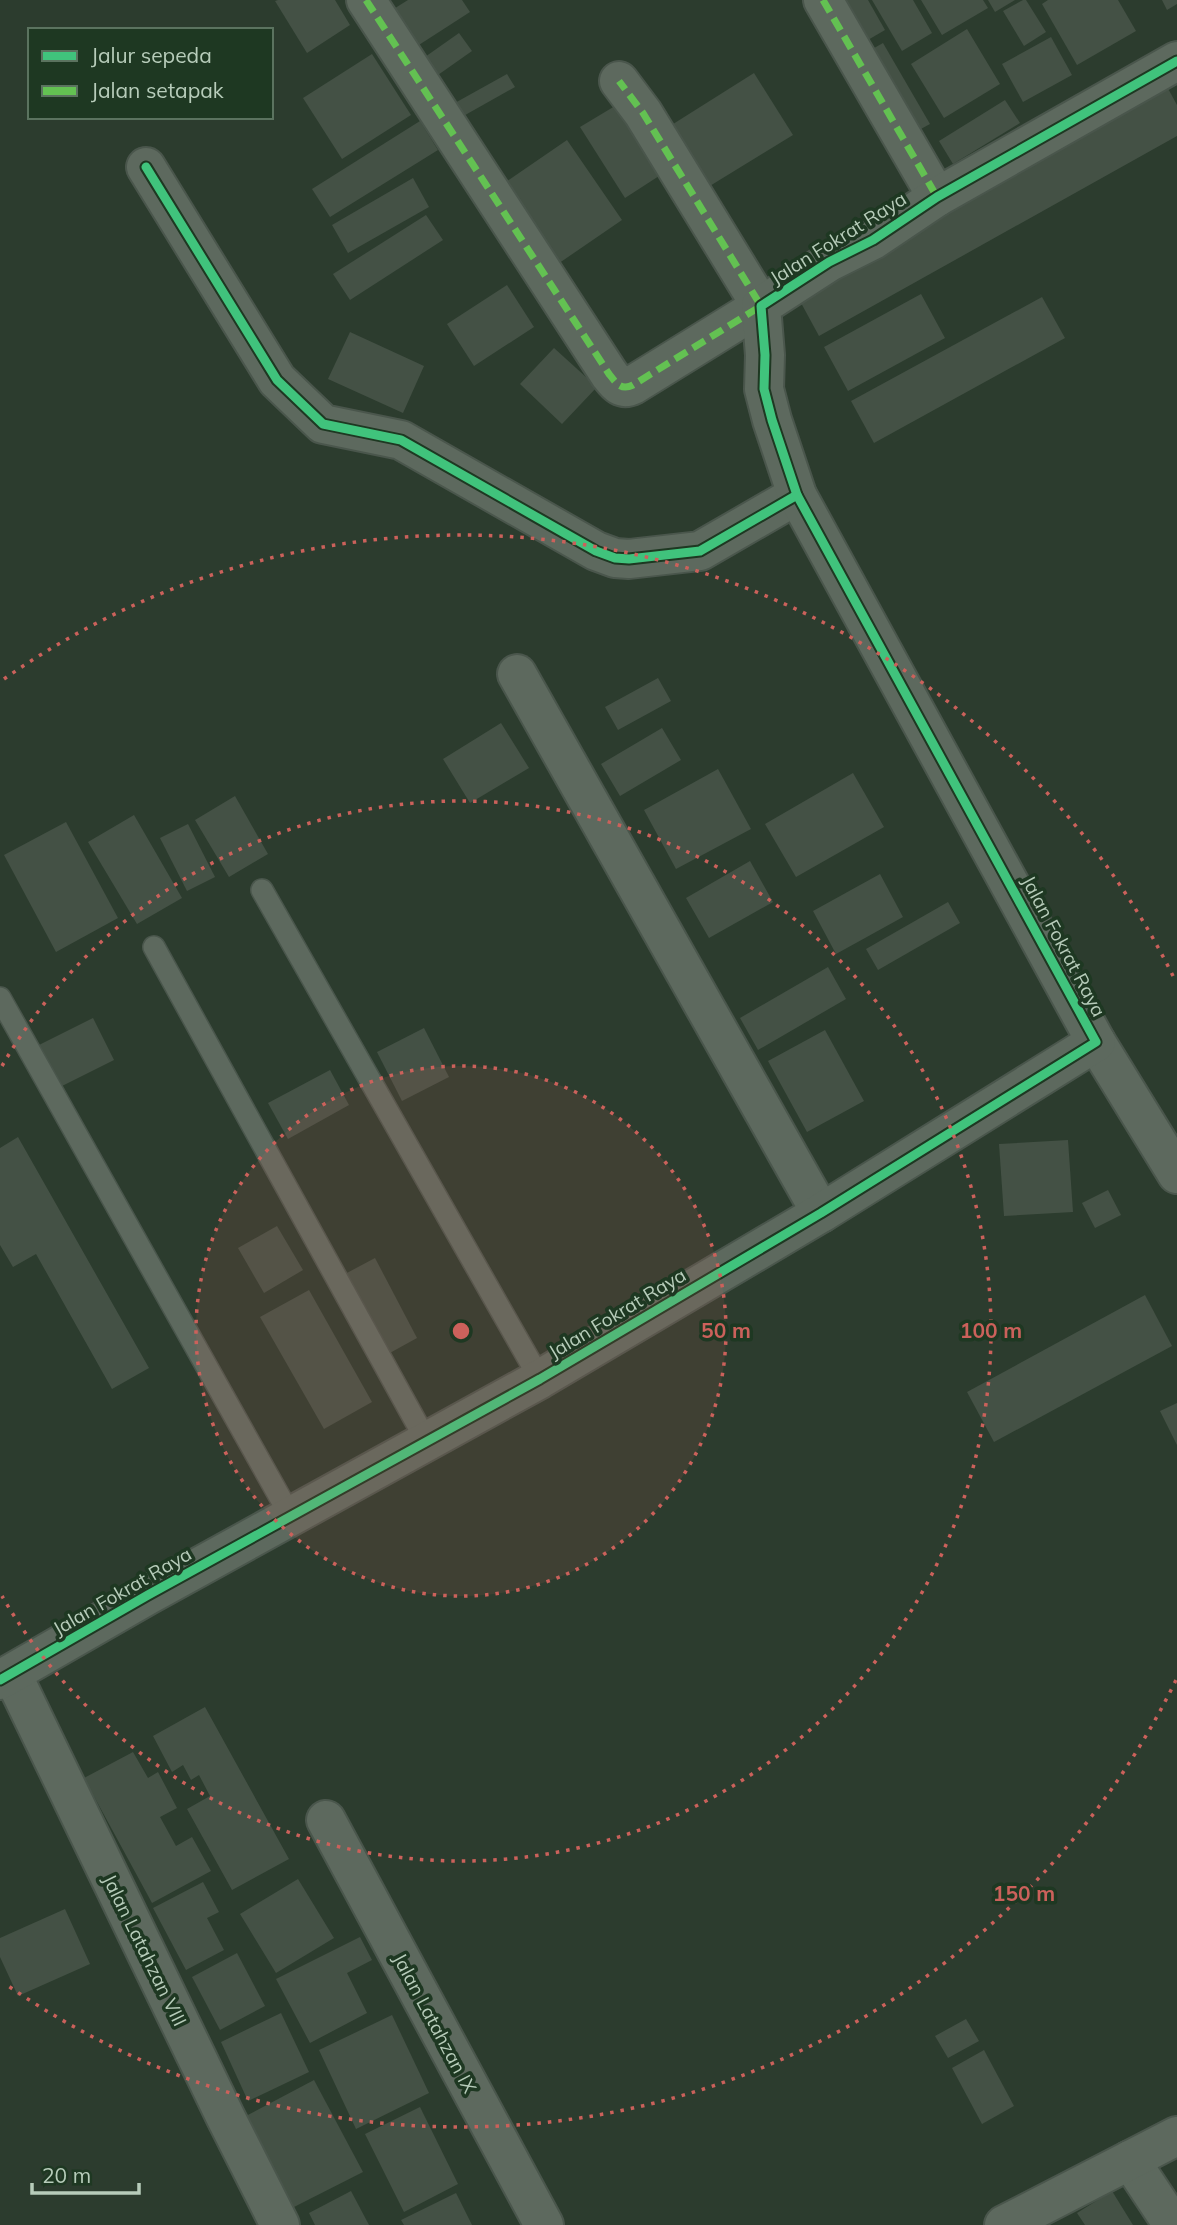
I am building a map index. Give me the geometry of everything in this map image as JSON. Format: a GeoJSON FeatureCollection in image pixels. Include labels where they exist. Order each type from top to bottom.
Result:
{"type":"FeatureCollection","features":[{"type":"Feature","properties":{"kind":"street"},"geometry":{"type":"LineString","coordinates":[[366,0],[609,374],[624,388],[761,306],[643,113],[619,81]]}},
{"type":"Feature","properties":{"kind":"street"},"geometry":{"type":"LineString","coordinates":[[823,0],[937,197]]}},
{"type":"Feature","properties":{"kind":"street","name":"Jalan Fokrat Raya"},"geometry":{"type":"LineString","coordinates":[[6,1677],[148,1595],[540,1379],[821,1213],[1096,1042],[797,495],[764,389],[765,355],[761,306],[830,262],[873,240],[937,197],[1177,61]]}},
{"type":"Feature","properties":{"kind":"street"},"geometry":{"type":"LineString","coordinates":[[146,167],[277,380],[323,424],[401,440],[596,551],[615,558],[629,559],[700,551],[797,495]]}},
{"type":"Feature","properties":{"kind":"street"},"geometry":{"type":"LineString","coordinates":[[517,674],[821,1213]]}},
{"type":"Feature","properties":{"kind":"street"},"geometry":{"type":"LineString","coordinates":[[1096,1042],[1177,1174]]}},
{"type":"Feature","properties":{"kind":"street","name":"Jalan Latahzan VIII"},"geometry":{"type":"LineString","coordinates":[[6,1677],[280,2225]]}},
{"type":"Feature","properties":{"kind":"street","name":"Jalan Latahzan IX"},"geometry":{"type":"LineString","coordinates":[[326,1820],[544,2225]]}},
{"type":"Feature","properties":{"kind":"street"},"geometry":{"type":"LineString","coordinates":[[1004,2225],[1177,2136]]}},
{"type":"Feature","properties":{"kind":"street"},"geometry":{"type":"LineString","coordinates":[[1130,2160],[1173,2225]]}},
{"type":"Feature","properties":{"kind":"lane"},"geometry":{"type":"LineString","coordinates":[[262,890],[540,1379]]}},
{"type":"Feature","properties":{"kind":"lane"},"geometry":{"type":"LineString","coordinates":[[154,947],[427,1442]]}},
{"type":"Feature","properties":{"kind":"lane"},"geometry":{"type":"LineString","coordinates":[[0,998],[291,1517]]}},
{"type":"Feature","properties":{"kind":"building"},"geometry":{"type":"Polygon","coordinates":[[[335,0],[350,25],[307,53],[275,1],[335,0]]]}},
{"type":"Feature","properties":{"kind":"building"},"geometry":{"type":"Polygon","coordinates":[[[408,0],[462,0],[470,12],[408,52],[384,15],[408,0]]]}},
{"type":"Feature","properties":{"kind":"building"},"geometry":{"type":"Polygon","coordinates":[[[835,0],[868,0],[885,30],[861,44],[835,0]]]}},
{"type":"Feature","properties":{"kind":"building"},"geometry":{"type":"Polygon","coordinates":[[[872,0],[913,0],[932,33],[902,51],[872,0]]]}},
{"type":"Feature","properties":{"kind":"building"},"geometry":{"type":"Polygon","coordinates":[[[921,0],[983,0],[988,8],[942,35],[921,0]]]}},
{"type":"Feature","properties":{"kind":"building"},"geometry":{"type":"Polygon","coordinates":[[[988,0],[1015,0],[995,12],[988,0]]]}},
{"type":"Feature","properties":{"kind":"building"},"geometry":{"type":"Polygon","coordinates":[[[1026,0],[1046,32],[1024,46],[1003,11],[1026,0]]]}},
{"type":"Feature","properties":{"kind":"building"},"geometry":{"type":"Polygon","coordinates":[[[1048,0],[1118,0],[1136,31],[1077,65],[1042,4],[1048,0]]]}},
{"type":"Feature","properties":{"kind":"building"},"geometry":{"type":"Polygon","coordinates":[[[1162,0],[1177,0],[1177,4],[1167,10],[1162,0]]]}},
{"type":"Feature","properties":{"kind":"building"},"geometry":{"type":"Polygon","coordinates":[[[967,29],[1000,84],[944,118],[911,64],[967,29]]]}},
{"type":"Feature","properties":{"kind":"building"},"geometry":{"type":"Polygon","coordinates":[[[459,33],[472,51],[428,82],[415,64],[459,33]]]}},
{"type":"Feature","properties":{"kind":"building"},"geometry":{"type":"Polygon","coordinates":[[[1051,37],[1072,75],[1023,102],[1002,64],[1051,37]]]}},
{"type":"Feature","properties":{"kind":"building"},"geometry":{"type":"Polygon","coordinates":[[[883,43],[930,124],[908,136],[860,56],[883,43]]]}},
{"type":"Feature","properties":{"kind":"building"},"geometry":{"type":"Polygon","coordinates":[[[372,54],[411,115],[342,159],[303,98],[372,54]]]}},
{"type":"Feature","properties":{"kind":"building"},"geometry":{"type":"Polygon","coordinates":[[[754,73],[793,135],[700,192],[662,131],[754,73]]]}},
{"type":"Feature","properties":{"kind":"building"},"geometry":{"type":"Polygon","coordinates":[[[507,74],[515,87],[451,123],[444,109],[507,74]]]}},
{"type":"Feature","properties":{"kind":"building"},"geometry":{"type":"Polygon","coordinates":[[[1165,83],[1177,105],[1177,136],[819,336],[794,290],[1165,83]]]}},
{"type":"Feature","properties":{"kind":"building"},"geometry":{"type":"Polygon","coordinates":[[[1005,100],[1020,123],[953,164],[939,141],[1005,100]]]}},
{"type":"Feature","properties":{"kind":"building"},"geometry":{"type":"Polygon","coordinates":[[[615,106],[659,176],[625,198],[580,127],[615,106]]]}},
{"type":"Feature","properties":{"kind":"building"},"geometry":{"type":"Polygon","coordinates":[[[420,121],[438,150],[330,217],[312,189],[420,121]]]}},
{"type":"Feature","properties":{"kind":"building"},"geometry":{"type":"Polygon","coordinates":[[[567,140],[622,220],[552,268],[497,188],[567,140]]]}},
{"type":"Feature","properties":{"kind":"building"},"geometry":{"type":"Polygon","coordinates":[[[413,178],[429,207],[348,253],[332,225],[413,178]]]}},
{"type":"Feature","properties":{"kind":"building"},"geometry":{"type":"Polygon","coordinates":[[[426,215],[443,240],[350,300],[333,274],[426,215]]]}},
{"type":"Feature","properties":{"kind":"building"},"geometry":{"type":"Polygon","coordinates":[[[507,285],[534,327],[474,366],[447,324],[507,285]]]}},
{"type":"Feature","properties":{"kind":"building"},"geometry":{"type":"Polygon","coordinates":[[[921,294],[945,338],[848,391],[824,347],[921,294]]]}},
{"type":"Feature","properties":{"kind":"building"},"geometry":{"type":"Polygon","coordinates":[[[1042,297],[1065,338],[874,443],[851,401],[1042,297]]]}},
{"type":"Feature","properties":{"kind":"building"},"geometry":{"type":"Polygon","coordinates":[[[350,332],[424,366],[403,413],[328,379],[350,332]]]}},
{"type":"Feature","properties":{"kind":"building"},"geometry":{"type":"Polygon","coordinates":[[[554,348],[597,387],[562,424],[520,384],[554,348]]]}},
{"type":"Feature","properties":{"kind":"building"},"geometry":{"type":"Polygon","coordinates":[[[658,678],[671,701],[618,730],[605,707],[658,678]]]}},
{"type":"Feature","properties":{"kind":"building"},"geometry":{"type":"Polygon","coordinates":[[[501,723],[529,768],[470,803],[443,759],[501,723]]]}},
{"type":"Feature","properties":{"kind":"building"},"geometry":{"type":"Polygon","coordinates":[[[662,728],[681,760],[620,796],[601,764],[662,728]]]}},
{"type":"Feature","properties":{"kind":"building"},"geometry":{"type":"Polygon","coordinates":[[[718,769],[751,829],[676,869],[644,810],[718,769]]]}},
{"type":"Feature","properties":{"kind":"building"},"geometry":{"type":"Polygon","coordinates":[[[853,773],[884,827],[796,877],[765,824],[853,773]]]}},
{"type":"Feature","properties":{"kind":"building"},"geometry":{"type":"Polygon","coordinates":[[[235,796],[268,854],[229,877],[195,820],[235,796]]]}},
{"type":"Feature","properties":{"kind":"building"},"geometry":{"type":"Polygon","coordinates":[[[134,815],[182,898],[137,924],[88,842],[134,815]]]}},
{"type":"Feature","properties":{"kind":"building"},"geometry":{"type":"Polygon","coordinates":[[[66,822],[118,918],[56,952],[4,855],[66,822]]]}},
{"type":"Feature","properties":{"kind":"building"},"geometry":{"type":"Polygon","coordinates":[[[188,824],[215,877],[187,891],[160,838],[188,824]]]}},
{"type":"Feature","properties":{"kind":"building"},"geometry":{"type":"Polygon","coordinates":[[[750,861],[773,902],[709,938],[686,898],[750,861]]]}},
{"type":"Feature","properties":{"kind":"building"},"geometry":{"type":"Polygon","coordinates":[[[880,874],[903,917],[836,954],[813,911],[880,874]]]}},
{"type":"Feature","properties":{"kind":"building"},"geometry":{"type":"Polygon","coordinates":[[[948,902],[960,923],[878,970],[866,949],[948,902]]]}},
{"type":"Feature","properties":{"kind":"building"},"geometry":{"type":"Polygon","coordinates":[[[828,967],[846,999],[758,1050],[740,1018],[828,967]]]}},
{"type":"Feature","properties":{"kind":"building"},"geometry":{"type":"Polygon","coordinates":[[[93,1018],[114,1060],[58,1088],[37,1046],[93,1018]]]}},
{"type":"Feature","properties":{"kind":"building"},"geometry":{"type":"Polygon","coordinates":[[[424,1028],[449,1077],[402,1101],[377,1052],[424,1028]]]}},
{"type":"Feature","properties":{"kind":"building"},"geometry":{"type":"Polygon","coordinates":[[[825,1030],[864,1101],[807,1132],[768,1061],[825,1030]]]}},
{"type":"Feature","properties":{"kind":"building"},"geometry":{"type":"Polygon","coordinates":[[[330,1070],[349,1105],[288,1139],[268,1103],[330,1070]]]}},
{"type":"Feature","properties":{"kind":"building"},"geometry":{"type":"Polygon","coordinates":[[[18,1137],[149,1368],[112,1389],[36,1254],[13,1267],[0,1245],[0,1148],[18,1137]]]}},
{"type":"Feature","properties":{"kind":"building"},"geometry":{"type":"Polygon","coordinates":[[[1068,1140],[1073,1212],[1004,1216],[999,1144],[1068,1140]]]}},
{"type":"Feature","properties":{"kind":"building"},"geometry":{"type":"Polygon","coordinates":[[[1108,1190],[1121,1215],[1095,1228],[1082,1203],[1108,1190]]]}},
{"type":"Feature","properties":{"kind":"building"},"geometry":{"type":"Polygon","coordinates":[[[277,1226],[303,1270],[264,1293],[238,1248],[277,1226]]]}},
{"type":"Feature","properties":{"kind":"building"},"geometry":{"type":"Polygon","coordinates":[[[375,1258],[417,1338],[388,1354],[345,1274],[375,1258]]]}},
{"type":"Feature","properties":{"kind":"building"},"geometry":{"type":"Polygon","coordinates":[[[309,1290],[372,1402],[324,1429],[260,1317],[309,1290]]]}},
{"type":"Feature","properties":{"kind":"building"},"geometry":{"type":"Polygon","coordinates":[[[1145,1295],[1172,1346],[994,1442],[967,1392],[1145,1295]]]}},
{"type":"Feature","properties":{"kind":"building"},"geometry":{"type":"Polygon","coordinates":[[[1177,1403],[1177,1445],[1160,1411],[1177,1403]]]}},
{"type":"Feature","properties":{"kind":"building"},"geometry":{"type":"Polygon","coordinates":[[[205,1707],[289,1859],[232,1890],[187,1809],[210,1796],[199,1775],[191,1780],[183,1765],[172,1772],[153,1736],[205,1707]]]}},
{"type":"Feature","properties":{"kind":"building"},"geometry":{"type":"Polygon","coordinates":[[[133,1752],[148,1778],[158,1772],[177,1808],[160,1817],[176,1846],[192,1837],[211,1871],[152,1903],[84,1778],[133,1752]]]}},
{"type":"Feature","properties":{"kind":"building"},"geometry":{"type":"Polygon","coordinates":[[[298,1879],[334,1938],[276,1973],[240,1914],[298,1879]]]}},
{"type":"Feature","properties":{"kind":"building"},"geometry":{"type":"Polygon","coordinates":[[[203,1882],[219,1912],[207,1918],[224,1950],[186,1970],[153,1908],[203,1882]]]}},
{"type":"Feature","properties":{"kind":"building"},"geometry":{"type":"Polygon","coordinates":[[[65,1909],[90,1964],[18,1996],[0,1957],[0,1938],[65,1909]]]}},
{"type":"Feature","properties":{"kind":"building"},"geometry":{"type":"Polygon","coordinates":[[[360,1937],[372,1960],[347,1973],[367,2013],[310,2043],[276,1979],[360,1937]]]}},
{"type":"Feature","properties":{"kind":"building"},"geometry":{"type":"Polygon","coordinates":[[[237,1953],[265,2006],[220,2030],[192,1977],[237,1953]]]}},
{"type":"Feature","properties":{"kind":"building"},"geometry":{"type":"Polygon","coordinates":[[[281,2013],[309,2072],[248,2101],[221,2042],[281,2013]]]}},
{"type":"Feature","properties":{"kind":"building"},"geometry":{"type":"Polygon","coordinates":[[[392,2015],[429,2093],[356,2129],[319,2050],[392,2015]]]}},
{"type":"Feature","properties":{"kind":"building"},"geometry":{"type":"Polygon","coordinates":[[[966,2019],[979,2041],[948,2058],[935,2036],[966,2019]]]}},
{"type":"Feature","properties":{"kind":"building"},"geometry":{"type":"Polygon","coordinates":[[[984,2050],[1014,2106],[982,2124],[952,2068],[984,2050]]]}},
{"type":"Feature","properties":{"kind":"building"},"geometry":{"type":"Polygon","coordinates":[[[314,2080],[363,2172],[294,2207],[246,2116],[314,2080]]]}},
{"type":"Feature","properties":{"kind":"building"},"geometry":{"type":"Polygon","coordinates":[[[420,2107],[458,2184],[404,2212],[365,2134],[420,2107]]]}},
{"type":"Feature","properties":{"kind":"building"},"geometry":{"type":"Polygon","coordinates":[[[351,2191],[369,2225],[315,2225],[309,2213],[351,2191]]]}},
{"type":"Feature","properties":{"kind":"building"},"geometry":{"type":"Polygon","coordinates":[[[1112,2191],[1133,2225],[1085,2225],[1077,2213],[1112,2191]]]}},
{"type":"Feature","properties":{"kind":"building"},"geometry":{"type":"Polygon","coordinates":[[[456,2193],[472,2225],[404,2225],[401,2220],[456,2193]]]}},
{"type":"Feature","properties":{"kind":"marked path"},"geometry":{"type":"LineString","coordinates":[[366,0],[609,374],[625,387],[633,385],[761,306],[643,113],[619,81]]}},
{"type":"Feature","properties":{"kind":"marked path"},"geometry":{"type":"LineString","coordinates":[[823,0],[937,197]]}},
{"type":"Feature","properties":{"kind":"cycle path"},"geometry":{"type":"LineString","coordinates":[[0,1680],[148,1595],[540,1379],[821,1213],[1096,1042],[797,495],[764,389],[765,355],[761,306],[829,262],[873,240],[937,197],[1177,61]]}},
{"type":"Feature","properties":{"kind":"cycle path"},"geometry":{"type":"LineString","coordinates":[[146,167],[277,380],[323,424],[401,440],[596,551],[615,558],[629,559],[700,551],[797,495]]}}]}
